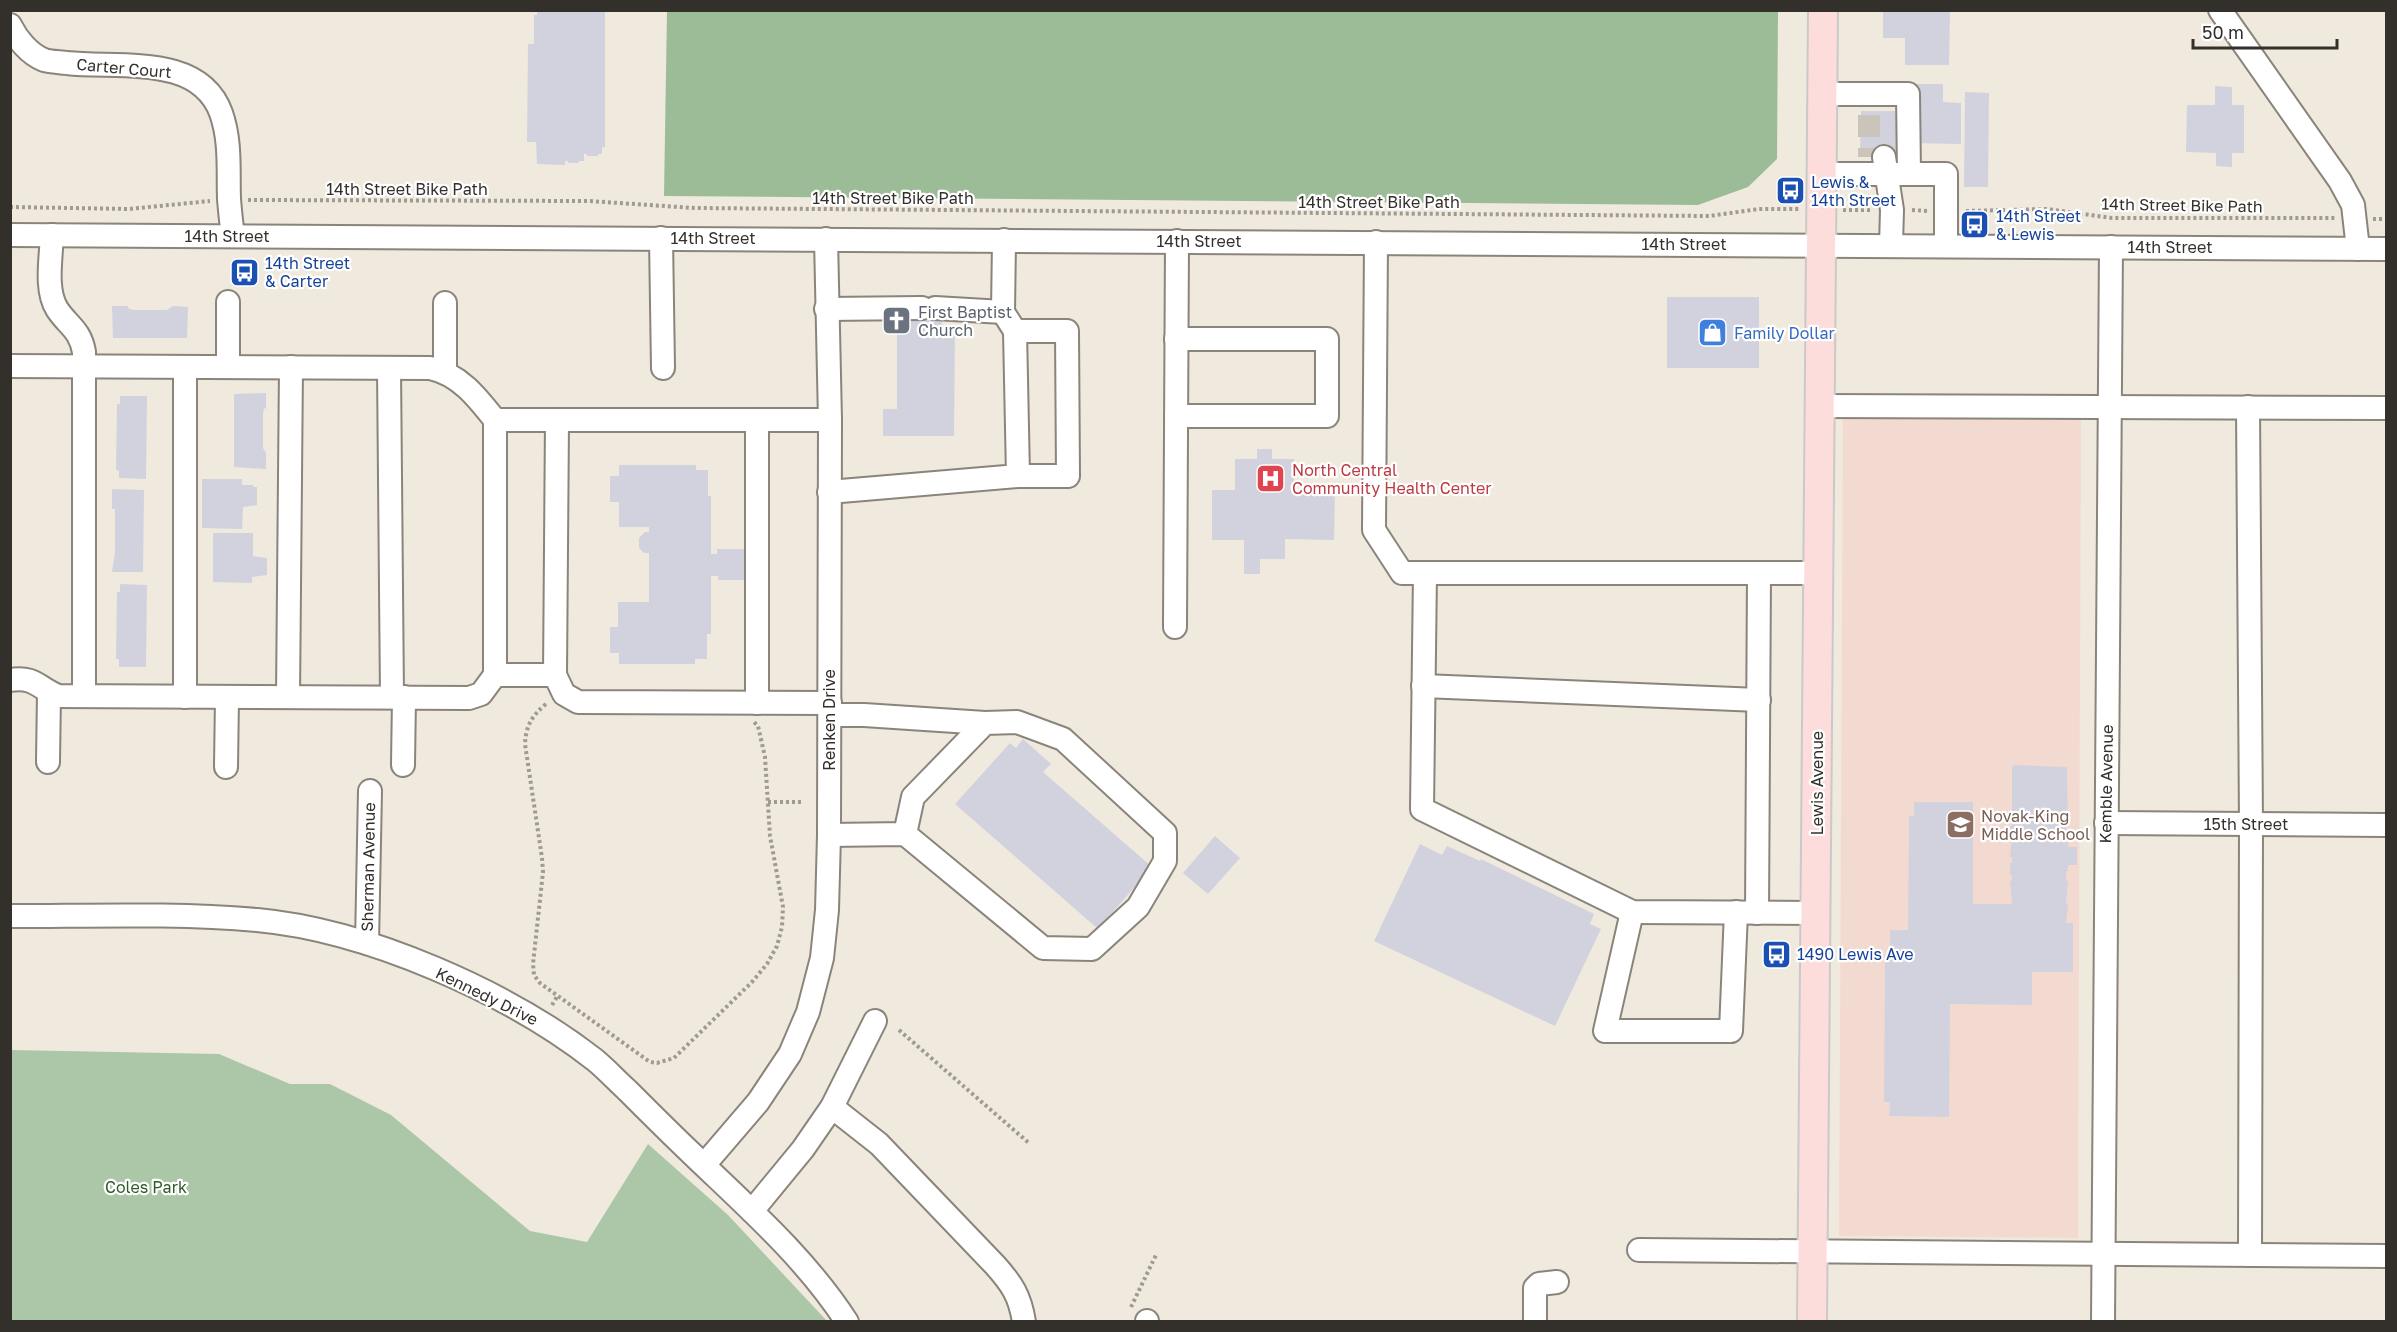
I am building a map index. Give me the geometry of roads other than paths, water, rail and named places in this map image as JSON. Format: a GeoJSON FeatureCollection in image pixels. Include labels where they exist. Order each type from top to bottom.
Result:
{"type":"FeatureCollection","features":[{"type":"Feature","properties":{"kind":"main road","name":"Lewis Avenue"},"geometry":{"type":"LineString","coordinates":[[1812,1322],[1823,10]]}},
{"type":"Feature","properties":{"kind":"street"},"geometry":{"type":"LineString","coordinates":[[2220,10],[2340,181],[2353,205],[2358,249]]}},
{"type":"Feature","properties":{"kind":"street","name":"Carter Court"},"geometry":{"type":"LineString","coordinates":[[10,25],[27,50],[45,60],[93,66],[154,67],[177,71],[197,82],[210,95],[220,111],[225,127],[229,148],[232,235]]}},
{"type":"Feature","properties":{"kind":"street"},"geometry":{"type":"LineString","coordinates":[[1823,94],[1876,105],[1908,94],[1909,174]]}},
{"type":"Feature","properties":{"kind":"street"},"geometry":{"type":"LineString","coordinates":[[1877,165],[1892,210],[1891,245]]}},
{"type":"Feature","properties":{"kind":"street"},"geometry":{"type":"LineString","coordinates":[[1822,174],[1877,165],[1909,174],[1946,174],[1946,246]]}},
{"type":"Feature","properties":{"kind":"street","name":"14th Street"},"geometry":{"type":"LineString","coordinates":[[10,235],[2386,249]]}},
{"type":"Feature","properties":{"kind":"street"},"geometry":{"type":"LineString","coordinates":[[52,235],[53,300],[58,311],[68,320],[82,341],[85,366],[84,696]]}},
{"type":"Feature","properties":{"kind":"street"},"geometry":{"type":"LineString","coordinates":[[661,238],[663,368]]}},
{"type":"Feature","properties":{"kind":"street","name":"Renken Drive"},"geometry":{"type":"LineString","coordinates":[[704,1165],[758,1102],[790,1053],[808,1012],[822,958],[827,910],[830,709],[830,420],[826,239]]}},
{"type":"Feature","properties":{"kind":"street"},"geometry":{"type":"LineString","coordinates":[[1004,240],[1018,476]]}},
{"type":"Feature","properties":{"kind":"street"},"geometry":{"type":"LineString","coordinates":[[1175,627],[1177,241]]}},
{"type":"Feature","properties":{"kind":"street"},"geometry":{"type":"LineString","coordinates":[[1376,242],[1374,530],[1402,573],[1819,573]]}},
{"type":"Feature","properties":{"kind":"street","name":"Kemble Avenue"},"geometry":{"type":"LineString","coordinates":[[2103,1322],[2111,247]]}},
{"type":"Feature","properties":{"kind":"street"},"geometry":{"type":"LineString","coordinates":[[228,302],[228,367]]}},
{"type":"Feature","properties":{"kind":"street"},"geometry":{"type":"LineString","coordinates":[[445,303],[445,371]]}},
{"type":"Feature","properties":{"kind":"street"},"geometry":{"type":"LineString","coordinates":[[826,309],[929,308],[1067,331],[1068,476],[1018,476],[829,492]]}},
{"type":"Feature","properties":{"kind":"street"},"geometry":{"type":"LineString","coordinates":[[1176,339],[1327,339],[1327,416],[1176,416]]}},
{"type":"Feature","properties":{"kind":"street"},"geometry":{"type":"LineString","coordinates":[[10,366],[429,368],[445,371],[464,384],[495,420],[495,675],[482,694],[469,698],[58,696],[49,693],[35,681],[22,678],[10,680]]}},
{"type":"Feature","properties":{"kind":"street"},"geometry":{"type":"LineString","coordinates":[[185,367],[185,697]]}},
{"type":"Feature","properties":{"kind":"street"},"geometry":{"type":"LineString","coordinates":[[288,697],[291,367]]}},
{"type":"Feature","properties":{"kind":"street"},"geometry":{"type":"LineString","coordinates":[[389,368],[398,697],[403,765]]}},
{"type":"Feature","properties":{"kind":"street"},"geometry":{"type":"LineString","coordinates":[[1820,406],[2386,408]]}},
{"type":"Feature","properties":{"kind":"street"},"geometry":{"type":"LineString","coordinates":[[2248,407],[2251,824],[2250,1255]]}},
{"type":"Feature","properties":{"kind":"street"},"geometry":{"type":"LineString","coordinates":[[495,420],[830,420]]}},
{"type":"Feature","properties":{"kind":"street"},"geometry":{"type":"LineString","coordinates":[[557,420],[555,675],[564,694],[578,702],[754,711],[830,709],[864,715],[985,723],[1017,722],[1063,739],[1165,832],[1165,861],[1138,907],[1092,949],[1043,948],[905,834],[829,835]]}},
{"type":"Feature","properties":{"kind":"street"},"geometry":{"type":"LineString","coordinates":[[754,711],[757,420]]}},
{"type":"Feature","properties":{"kind":"street"},"geometry":{"type":"LineString","coordinates":[[1425,573],[1422,809],[1632,912],[1816,913]]}},
{"type":"Feature","properties":{"kind":"street"},"geometry":{"type":"LineString","coordinates":[[1632,912],[1605,1031],[1731,1031],[1747,913],[1759,700],[1759,573]]}},
{"type":"Feature","properties":{"kind":"street"},"geometry":{"type":"LineString","coordinates":[[495,675],[555,675]]}},
{"type":"Feature","properties":{"kind":"street"},"geometry":{"type":"LineString","coordinates":[[1423,686],[1759,700]]}},
{"type":"Feature","properties":{"kind":"street"},"geometry":{"type":"LineString","coordinates":[[48,762],[49,693]]}},
{"type":"Feature","properties":{"kind":"street"},"geometry":{"type":"LineString","coordinates":[[226,767],[227,697]]}},
{"type":"Feature","properties":{"kind":"street"},"geometry":{"type":"LineString","coordinates":[[905,834],[913,797],[985,723]]}},
{"type":"Feature","properties":{"kind":"street","name":"Sherman Avenue"},"geometry":{"type":"LineString","coordinates":[[367,943],[370,791]]}},
{"type":"Feature","properties":{"kind":"street","name":"15th Street"},"geometry":{"type":"LineString","coordinates":[[2106,823],[2386,825]]}},
{"type":"Feature","properties":{"kind":"street","name":"Kennedy Drive"},"geometry":{"type":"LineString","coordinates":[[10,916],[192,916],[260,920],[345,936],[461,981],[536,1018],[596,1061],[753,1211],[827,1290],[848,1322]]}},
{"type":"Feature","properties":{"kind":"street"},"geometry":{"type":"LineString","coordinates":[[753,1211],[803,1149],[831,1107],[875,1021]]}},
{"type":"Feature","properties":{"kind":"street"},"geometry":{"type":"LineString","coordinates":[[831,1107],[879,1144],[995,1265],[1010,1282],[1021,1302],[1024,1322]]}},
{"type":"Feature","properties":{"kind":"street"},"geometry":{"type":"LineString","coordinates":[[1639,1250],[2386,1256]]}},
{"type":"Feature","properties":{"kind":"street"},"geometry":{"type":"LineString","coordinates":[[1535,1322],[1535,1288],[1539,1284],[1557,1282]]}},
{"type":"Feature","properties":{"kind":"tunnel"},"geometry":{"type":"LineString","coordinates":[[1869,115],[1869,157]]}},
{"type":"Feature","properties":{"kind":"place","name":"Lewis & 14th Street"},"geometry":{"type":"Point","coordinates":[1790,191]}},
{"type":"Feature","properties":{"kind":"place","name":"14th Street & Lewis"},"geometry":{"type":"Point","coordinates":[1975,225]}},
{"type":"Feature","properties":{"kind":"place","name":"14th Street & Carter"},"geometry":{"type":"Point","coordinates":[244,272]}},
{"type":"Feature","properties":{"kind":"place","name":"First Baptist Church"},"geometry":{"type":"Point","coordinates":[897,321]}},
{"type":"Feature","properties":{"kind":"place","name":"Family Dollar"},"geometry":{"type":"Point","coordinates":[1713,333]}},
{"type":"Feature","properties":{"kind":"place","name":"North Central Community Health Center"},"geometry":{"type":"Point","coordinates":[1271,479]}},
{"type":"Feature","properties":{"kind":"place","name":"Novak-King Middle School"},"geometry":{"type":"Point","coordinates":[1960,825]}},
{"type":"Feature","properties":{"kind":"place","name":"1490 Lewis Ave"},"geometry":{"type":"Point","coordinates":[1776,954]}},
{"type":"Feature","properties":{"kind":"park label","name":"Coles Park"},"geometry":{"type":"Point","coordinates":[146,1187]}}]}
